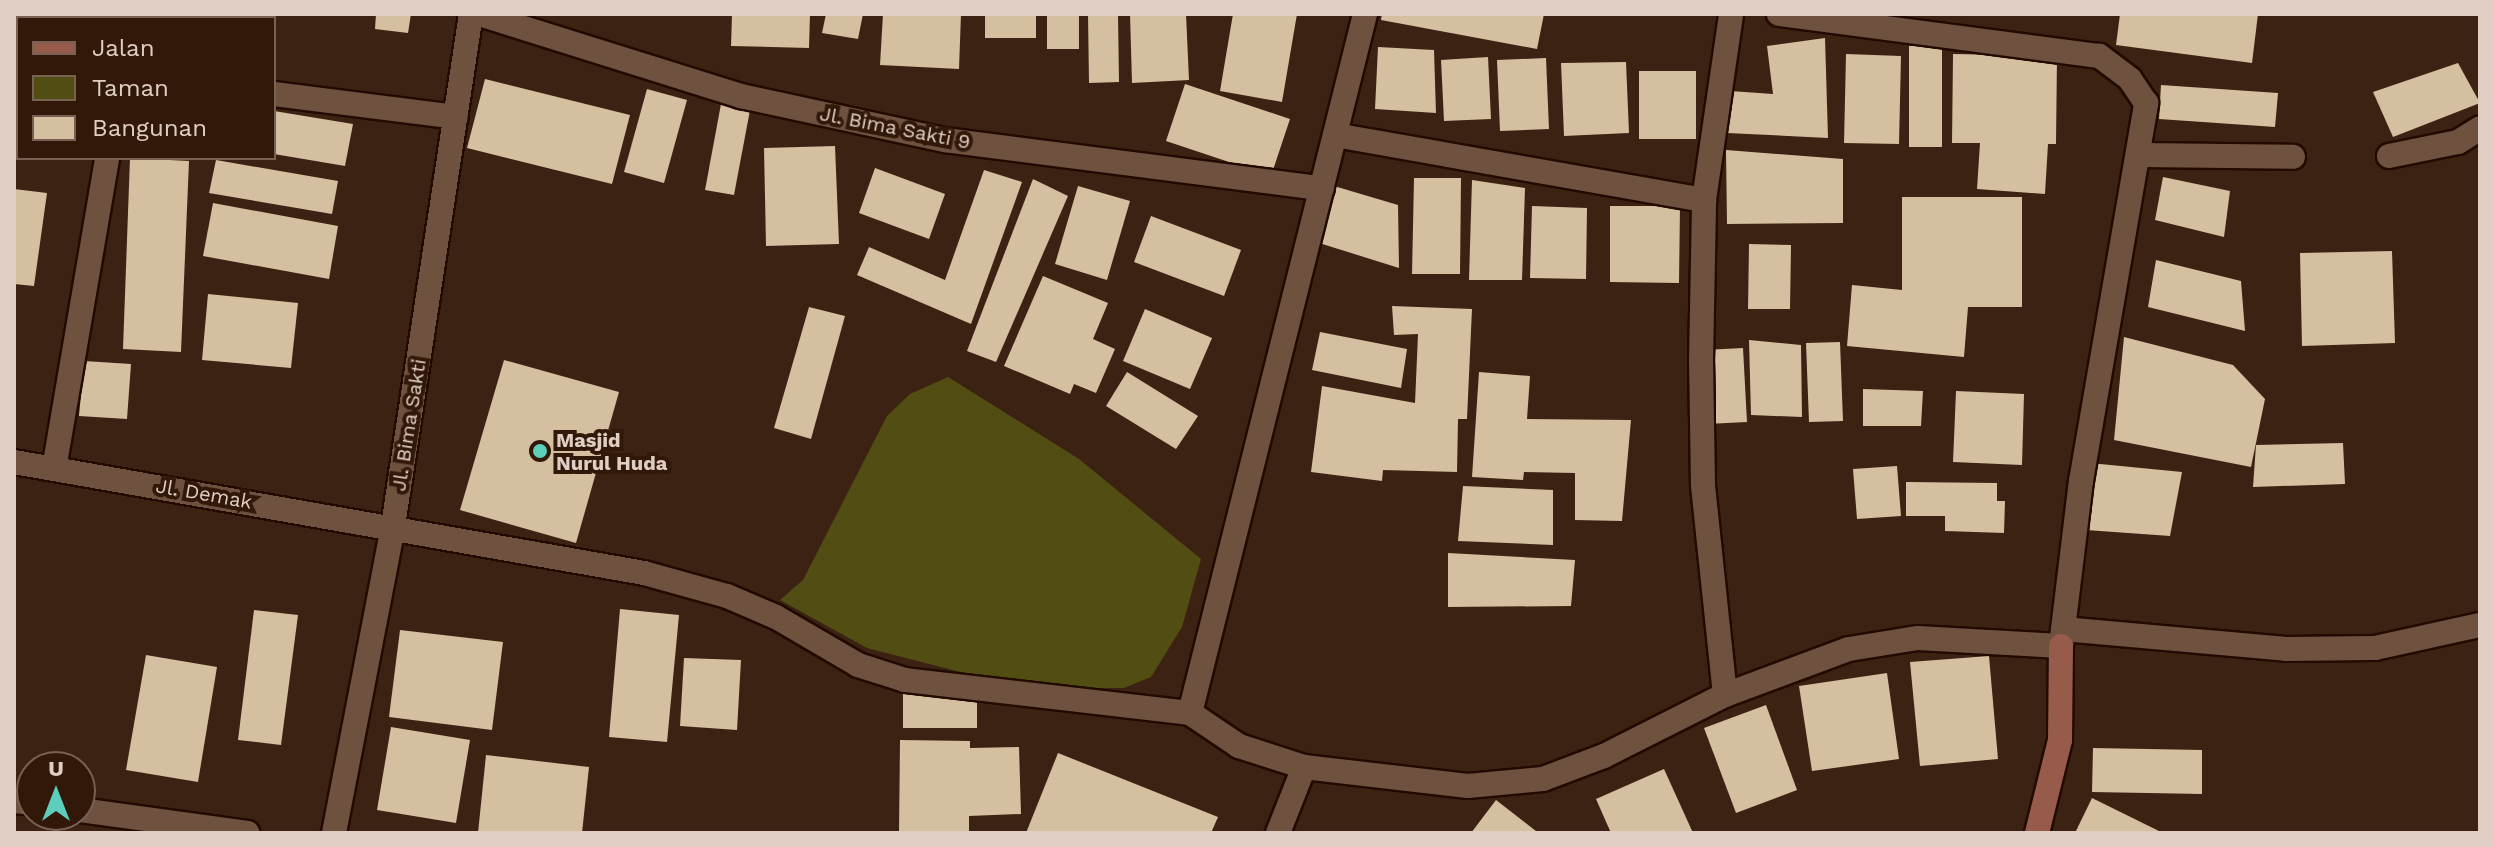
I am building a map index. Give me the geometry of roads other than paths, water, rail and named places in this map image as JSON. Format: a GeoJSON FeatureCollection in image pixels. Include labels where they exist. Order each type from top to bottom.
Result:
{"type":"FeatureCollection","features":[{"type":"Feature","properties":{"kind":"street","name":"Jl. Bima Sakti"},"geometry":{"type":"LineString","coordinates":[[334,833],[393,526],[471,14]]}},
{"type":"Feature","properties":{"kind":"street","name":"Jl. Bima Sakti 9"},"geometry":{"type":"LineString","coordinates":[[479,14],[741,96],[945,140],[1322,188]]}},
{"type":"Feature","properties":{"kind":"street"},"geometry":{"type":"LineString","coordinates":[[1365,14],[1190,713],[1239,746],[1304,767],[1468,786],[1543,779],[1604,756],[1725,695],[1849,649],[1918,638],[2062,637],[2286,649],[2375,648],[2480,625]]}},
{"type":"Feature","properties":{"kind":"street"},"geometry":{"type":"LineString","coordinates":[[1725,695],[1703,485],[1704,200],[1731,14]]}},
{"type":"Feature","properties":{"kind":"street"},"geometry":{"type":"LineString","coordinates":[[1779,14],[2099,56],[2130,79],[2146,103],[2140,155],[2081,481],[2062,637],[2060,740],[2037,833]]}},
{"type":"Feature","properties":{"kind":"street"},"geometry":{"type":"LineString","coordinates":[[276,94],[456,117]]}},
{"type":"Feature","properties":{"kind":"street"},"geometry":{"type":"LineString","coordinates":[[2389,156],[2458,142],[2480,128]]}},
{"type":"Feature","properties":{"kind":"street"},"geometry":{"type":"LineString","coordinates":[[1335,135],[1704,200]]}},
{"type":"Feature","properties":{"kind":"street"},"geometry":{"type":"LineString","coordinates":[[2140,155],[2293,157]]}},
{"type":"Feature","properties":{"kind":"street"},"geometry":{"type":"LineString","coordinates":[[54,469],[107,160]]}},
{"type":"Feature","properties":{"kind":"street","name":"Jl. Demak"},"geometry":{"type":"LineString","coordinates":[[14,462],[596,562],[727,596],[776,617],[858,665],[905,680],[1190,713]]}},
{"type":"Feature","properties":{"kind":"street"},"geometry":{"type":"LineString","coordinates":[[1278,833],[1304,767]]}},
{"type":"Feature","properties":{"kind":"street"},"geometry":{"type":"LineString","coordinates":[[96,812],[247,833]]}},
{"type":"Feature","properties":{"kind":"place","name":"Masjid Nurul Huda"},"geometry":{"type":"Point","coordinates":[540,451]}}]}
